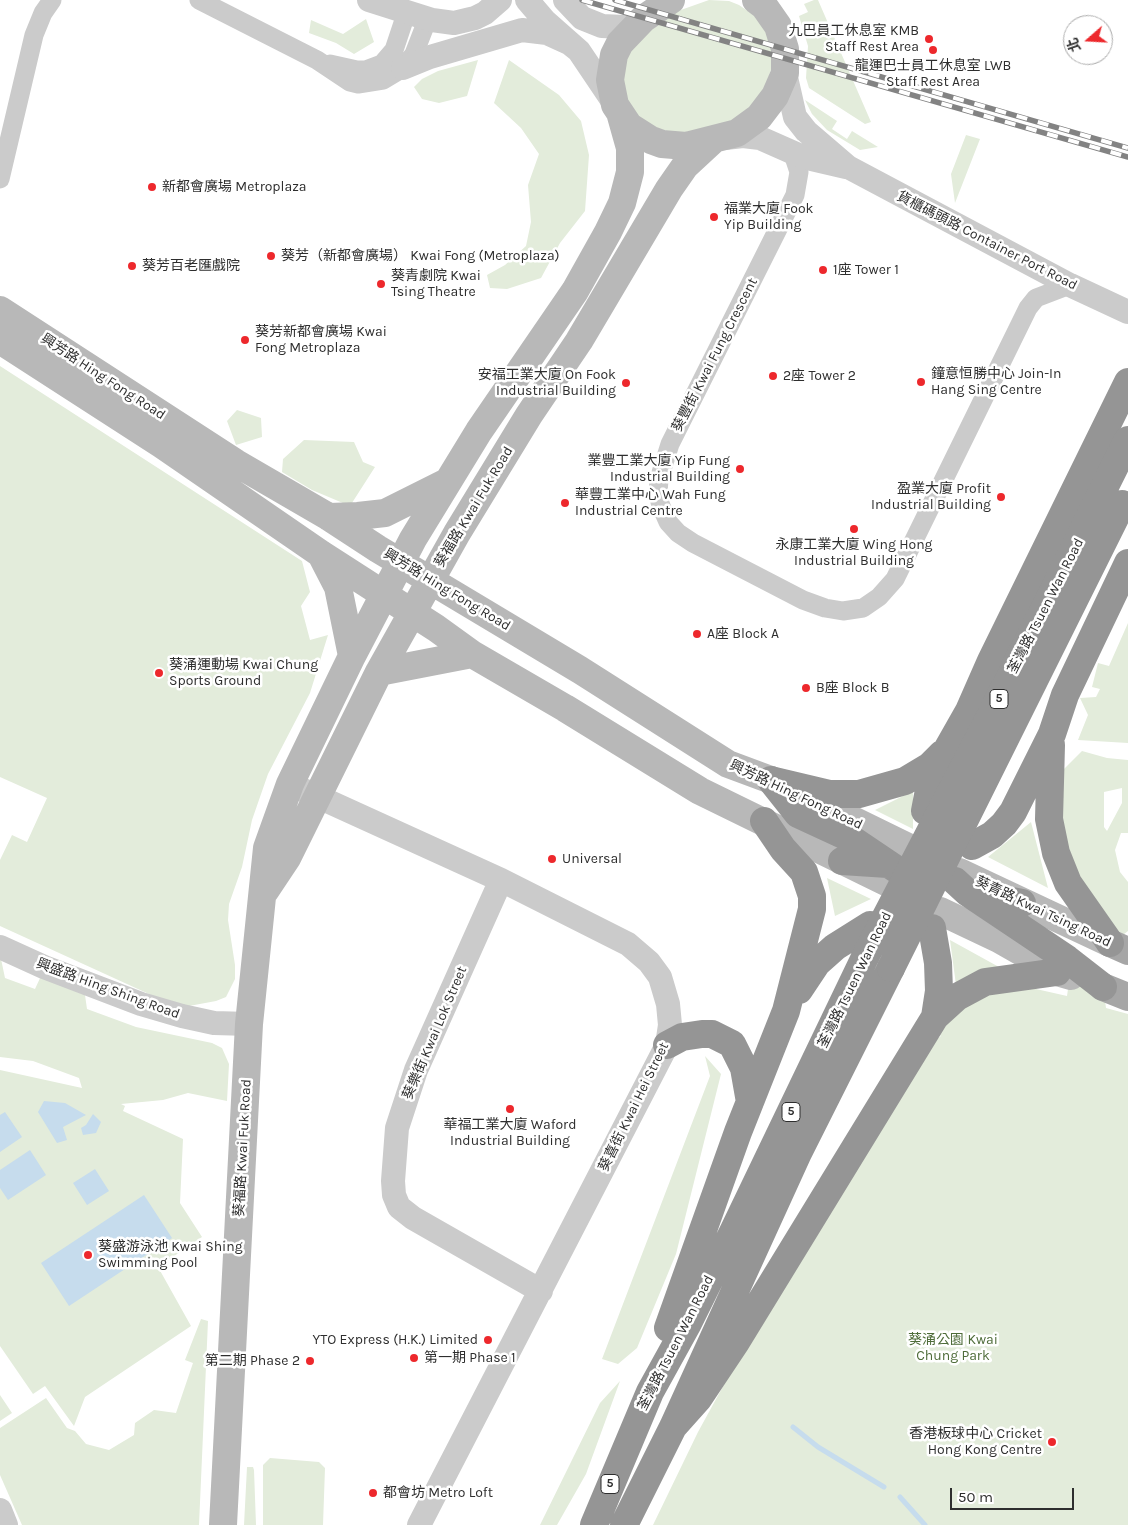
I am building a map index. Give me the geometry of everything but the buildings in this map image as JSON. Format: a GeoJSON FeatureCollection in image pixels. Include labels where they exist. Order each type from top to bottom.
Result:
{"type":"FeatureCollection","features":[{"type":"Feature","properties":{"kind":"highway"},"geometry":{"type":"LineString","coordinates":[[925,810],[930,785],[969,711],[1128,382]]}},
{"type":"Feature","properties":{"kind":"highway","name":"荃灣路 Tsuen Wan Road"},"geometry":{"type":"LineString","coordinates":[[594,1525],[650,1392],[687,1325],[734,1230],[878,930],[996,706],[1128,440]]}},
{"type":"Feature","properties":{"kind":"highway","name":"荃灣路 Tsuen Wan Road"},"geometry":{"type":"LineString","coordinates":[[624,1525],[673,1427],[798,1153],[1128,492]]}},
{"type":"Feature","properties":{"kind":"highway"},"geometry":{"type":"LineString","coordinates":[[972,846],[992,835],[1013,812],[1052,734],[1065,695],[1128,563]]}},
{"type":"Feature","properties":{"kind":"highway"},"geometry":{"type":"LineString","coordinates":[[1052,734],[1049,819],[1056,853],[1068,883],[1119,947]]}},
{"type":"Feature","properties":{"kind":"highway"},"geometry":{"type":"LineString","coordinates":[[771,780],[830,794],[859,794],[905,781],[930,766],[948,748]]}},
{"type":"Feature","properties":{"kind":"highway"},"geometry":{"type":"LineString","coordinates":[[771,780],[798,814],[842,834],[897,866],[842,861]]}},
{"type":"Feature","properties":{"kind":"highway"},"geometry":{"type":"LineString","coordinates":[[650,1392],[656,1362],[671,1318],[750,1102],[786,1011],[809,925],[812,896],[804,872],[783,849],[764,821]]}},
{"type":"Feature","properties":{"kind":"highway"},"geometry":{"type":"LineString","coordinates":[[950,896],[1022,903]]}},
{"type":"Feature","properties":{"kind":"highway"},"geometry":{"type":"LineString","coordinates":[[950,896],[1067,959],[1103,987]]}},
{"type":"Feature","properties":{"kind":"highway"},"geometry":{"type":"LineString","coordinates":[[935,1017],[939,991],[938,963],[950,896]]}},
{"type":"Feature","properties":{"kind":"highway"},"geometry":{"type":"LineString","coordinates":[[786,1011],[818,963],[836,947],[870,925]]}},
{"type":"Feature","properties":{"kind":"highway"},"geometry":{"type":"LineString","coordinates":[[673,1427],[698,1399],[736,1342],[935,1017],[957,997],[985,982],[1016,976],[1057,972]]}},
{"type":"Feature","properties":{"kind":"highway"},"geometry":{"type":"LineString","coordinates":[[667,1045],[682,1037],[702,1034],[717,1036],[732,1044],[744,1068],[750,1102]]}},
{"type":"Feature","properties":{"kind":"main road","name":"葵福路 Kwai Fuk Road"},"geometry":{"type":"LineString","coordinates":[[223,1525],[249,1024],[265,891],[267,848],[290,784],[352,656],[401,562],[447,482],[493,409],[575,291],[622,203],[630,172],[630,148],[610,80],[614,54],[620,43],[643,19],[671,0]]}},
{"type":"Feature","properties":{"kind":"main road"},"geometry":{"type":"LineString","coordinates":[[756,0],[764,6],[778,26]]}},
{"type":"Feature","properties":{"kind":"main road"},"geometry":{"type":"LineString","coordinates":[[618,110],[640,134],[662,144],[686,146],[718,139],[749,126],[759,117],[775,96],[785,73],[786,49],[767,0]]}},
{"type":"Feature","properties":{"kind":"main road","name":"葵福路 Kwai Fuk Road"},"geometry":{"type":"LineString","coordinates":[[265,891],[287,858],[379,672],[457,533],[529,415],[579,340],[669,189],[685,166],[718,139]]}},
{"type":"Feature","properties":{"kind":"main road","name":"興芳路 Hing Fong Road"},"geometry":{"type":"LineString","coordinates":[[0,310],[236,463],[330,517],[580,670],[728,764],[771,780]]}},
{"type":"Feature","properties":{"kind":"main road","name":"興芳路 Hing Fong Road"},"geometry":{"type":"LineString","coordinates":[[0,340],[161,444],[321,554],[412,612],[472,654],[565,708],[700,791],[842,861]]}},
{"type":"Feature","properties":{"kind":"main road"},"geometry":{"type":"LineString","coordinates":[[330,517],[358,516],[385,512],[447,482]]}},
{"type":"Feature","properties":{"kind":"main road"},"geometry":{"type":"LineString","coordinates":[[321,554],[338,587],[352,656]]}},
{"type":"Feature","properties":{"kind":"main road"},"geometry":{"type":"LineString","coordinates":[[379,672],[472,654]]}},
{"type":"Feature","properties":{"kind":"main road"},"geometry":{"type":"LineString","coordinates":[[950,896],[999,939],[1057,972],[1128,997]]}},
{"type":"Feature","properties":{"kind":"main road","name":"葵青路 Kwai Tsing Road"},"geometry":{"type":"LineString","coordinates":[[1022,903],[1119,947]]}},
{"type":"Feature","properties":{"kind":"street"},"geometry":{"type":"LineString","coordinates":[[1,172],[34,35],[43,13],[52,0]]}},
{"type":"Feature","properties":{"kind":"street"},"geometry":{"type":"LineString","coordinates":[[199,0],[317,60],[350,82],[358,84],[383,80],[403,68],[430,57],[522,30],[547,33],[579,50]]}},
{"type":"Feature","properties":{"kind":"street"},"geometry":{"type":"LineString","coordinates":[[369,0],[443,22],[465,22],[485,14],[500,0]]}},
{"type":"Feature","properties":{"kind":"street"},"geometry":{"type":"LineString","coordinates":[[527,0],[545,20],[579,50],[618,110]]}},
{"type":"Feature","properties":{"kind":"street"},"geometry":{"type":"LineString","coordinates":[[565,0],[582,18],[602,26],[624,27],[643,19]]}},
{"type":"Feature","properties":{"kind":"street"},"geometry":{"type":"LineString","coordinates":[[317,60],[356,70],[366,70],[382,64],[418,15]]}},
{"type":"Feature","properties":{"kind":"street"},"geometry":{"type":"LineString","coordinates":[[403,68],[414,54],[418,15]]}},
{"type":"Feature","properties":{"kind":"street","name":"貨櫃碼頭路 Container Port Road"},"geometry":{"type":"LineString","coordinates":[[785,73],[795,117],[806,131],[848,167],[1070,285],[1128,312]]}},
{"type":"Feature","properties":{"kind":"street","name":"貨櫃碼頭路 Container Port Road"},"geometry":{"type":"LineString","coordinates":[[718,139],[743,136],[760,138],[803,157],[848,167]]}},
{"type":"Feature","properties":{"kind":"street","name":"葵豐街 Kwai Fung Crescent"},"geometry":{"type":"LineString","coordinates":[[792,151],[799,172],[795,195],[670,444],[659,479],[658,494],[668,522],[686,538],[804,600],[834,610],[862,608],[879,598],[895,579],[1028,308],[1041,295],[1070,285]]}},
{"type":"Feature","properties":{"kind":"street","name":"葵喜街 Kwai Hei Street"},"geometry":{"type":"LineString","coordinates":[[290,784],[501,880],[628,944],[649,962],[660,977],[668,1004],[670,1026],[667,1045],[419,1525]]}},
{"type":"Feature","properties":{"kind":"street","name":"葵樂街 Kwai Lok Street"},"geometry":{"type":"LineString","coordinates":[[501,880],[416,1070],[397,1128],[393,1182],[394,1195],[399,1207],[413,1218],[540,1291]]}},
{"type":"Feature","properties":{"kind":"street","name":"興盛路 Hing Shing Road"},"geometry":{"type":"LineString","coordinates":[[0,947],[44,967],[149,1006],[214,1023],[249,1024]]}},
{"type":"Feature","properties":{"kind":"street"},"geometry":{"type":"LineString","coordinates":[[0,1510],[6,1525]]}},
{"type":"Feature","properties":{"kind":"green space"},"geometry":{"type":"Polygon","coordinates":[[[709,0],[729,1],[739,5],[755,16],[767,32],[772,51],[771,70],[764,90],[750,108],[732,121],[696,132],[675,133],[656,128],[638,117],[627,100],[623,79],[626,59],[652,29],[678,11],[709,0]]]}},
{"type":"Feature","properties":{"kind":"green space"},"geometry":{"type":"Polygon","coordinates":[[[818,0],[871,122],[865,124],[809,88],[806,78],[808,46],[799,16],[808,12],[804,4],[818,0]]]}},
{"type":"Feature","properties":{"kind":"green space"},"geometry":{"type":"Polygon","coordinates":[[[366,19],[374,42],[354,54],[336,43],[309,33],[311,20],[343,34],[366,19]]]}},
{"type":"Feature","properties":{"kind":"green space"},"geometry":{"type":"Polygon","coordinates":[[[478,60],[467,96],[439,103],[422,99],[414,87],[422,79],[438,71],[478,60]]]}},
{"type":"Feature","properties":{"kind":"green space"},"geometry":{"type":"Polygon","coordinates":[[[509,60],[559,95],[581,121],[589,155],[585,211],[560,243],[541,278],[507,289],[490,288],[487,275],[505,265],[526,246],[531,222],[528,185],[539,154],[521,128],[494,103],[509,60]]]}},
{"type":"Feature","properties":{"kind":"green space"},"geometry":{"type":"Polygon","coordinates":[[[805,100],[837,121],[832,129],[847,139],[852,131],[878,147],[860,150],[827,130],[812,114],[805,100]]]}},
{"type":"Feature","properties":{"kind":"green space"},"geometry":{"type":"Polygon","coordinates":[[[966,135],[980,139],[955,203],[951,174],[966,135]]]}},
{"type":"Feature","properties":{"kind":"green space","name":"葵涌運動場 Kwai Chung Sports Ground"},"geometry":{"type":"Polygon","coordinates":[[[0,366],[302,561],[310,592],[301,606],[310,640],[328,635],[310,693],[268,774],[252,820],[242,867],[229,904],[228,920],[235,965],[235,979],[226,997],[216,1001],[189,1006],[162,1000],[0,926],[0,860],[12,835],[27,842],[47,798],[0,777],[0,366]]]}},
{"type":"Feature","properties":{"kind":"green space"},"geometry":{"type":"Polygon","coordinates":[[[237,410],[261,418],[262,437],[236,445],[227,421],[237,410]]]}},
{"type":"Feature","properties":{"kind":"green space"},"geometry":{"type":"Polygon","coordinates":[[[304,440],[354,442],[363,462],[375,467],[350,506],[312,490],[282,472],[283,459],[304,440]]]}},
{"type":"Feature","properties":{"kind":"green space"},"geometry":{"type":"Polygon","coordinates":[[[1128,623],[1128,743],[1078,740],[1088,715],[1080,698],[1096,697],[1100,689],[1092,687],[1098,663],[1109,666],[1128,623]]]}},
{"type":"Feature","properties":{"kind":"green space"},"geometry":{"type":"Polygon","coordinates":[[[1082,751],[1107,758],[1128,760],[1128,833],[1121,833],[1115,850],[1120,872],[1128,882],[1128,931],[1123,935],[1103,917],[1061,851],[1059,774],[1082,751]],[[1122,788],[1104,792],[1104,827],[1107,831],[1122,803],[1122,788]]]}},
{"type":"Feature","properties":{"kind":"green space"},"geometry":{"type":"Polygon","coordinates":[[[913,791],[913,829],[875,810],[913,791]]]}},
{"type":"Feature","properties":{"kind":"green space"},"geometry":{"type":"Polygon","coordinates":[[[1031,822],[1048,888],[988,857],[1031,822]]]}},
{"type":"Feature","properties":{"kind":"green space"},"geometry":{"type":"Polygon","coordinates":[[[827,878],[871,899],[835,916],[827,878]]]}},
{"type":"Feature","properties":{"kind":"green space"},"geometry":{"type":"Polygon","coordinates":[[[950,940],[999,967],[956,985],[950,940]]]}},
{"type":"Feature","properties":{"kind":"green space","name":"葵盛游泳池 Kwai Shing Swimming Pool"},"geometry":{"type":"Polygon","coordinates":[[[0,954],[5,978],[35,989],[41,976],[84,988],[87,1009],[136,1027],[212,1043],[222,1048],[229,1064],[227,1101],[188,1093],[163,1100],[121,1104],[125,1106],[123,1111],[183,1139],[180,1203],[202,1237],[158,1267],[191,1326],[85,1397],[74,1426],[45,1386],[33,1394],[0,1346],[0,1070],[82,1088],[79,1078],[33,1061],[0,1057],[0,954]]]}},
{"type":"Feature","properties":{"kind":"green space","name":"葵涌公園 Kwai Chung Park"},"geometry":{"type":"Polygon","coordinates":[[[1069,982],[1103,986],[1106,1008],[1128,1014],[1128,1525],[653,1525],[698,1432],[744,1348],[929,1044],[941,1036],[935,1032],[953,1010],[1014,984],[1067,996],[1069,982]]]}},
{"type":"Feature","properties":{"kind":"green space"},"geometry":{"type":"Polygon","coordinates":[[[705,1056],[721,1074],[676,1254],[637,1348],[618,1364],[602,1359],[710,1076],[705,1056]]]}},
{"type":"Feature","properties":{"kind":"green space"},"geometry":{"type":"Polygon","coordinates":[[[201,1319],[208,1321],[199,1525],[22,1525],[0,1475],[0,1428],[46,1398],[67,1428],[75,1431],[86,1444],[109,1450],[134,1435],[135,1423],[154,1410],[176,1413],[193,1363],[185,1360],[201,1319]]]}},
{"type":"Feature","properties":{"kind":"green space"},"geometry":{"type":"Polygon","coordinates":[[[620,1381],[586,1474],[557,1525],[540,1525],[600,1403],[620,1381]]]}},
{"type":"Feature","properties":{"kind":"green space"},"geometry":{"type":"Polygon","coordinates":[[[0,1395],[12,1413],[0,1421],[0,1395]]]}},
{"type":"Feature","properties":{"kind":"green space"},"geometry":{"type":"Polygon","coordinates":[[[270,1458],[319,1462],[325,1468],[323,1525],[263,1525],[263,1465],[270,1458]]]}},
{"type":"Feature","properties":{"kind":"green space"},"geometry":{"type":"Polygon","coordinates":[[[247,1467],[253,1467],[254,1470],[256,1525],[244,1525],[247,1467]]]}},
{"type":"Feature","properties":{"kind":"water"},"geometry":{"type":"Polygon","coordinates":[[[44,1101],[65,1103],[86,1115],[63,1127],[67,1140],[57,1143],[38,1112],[44,1101]]]}},
{"type":"Feature","properties":{"kind":"water"},"geometry":{"type":"Polygon","coordinates":[[[5,1112],[22,1137],[0,1152],[0,1115],[5,1112]]]}},
{"type":"Feature","properties":{"kind":"water"},"geometry":{"type":"Polygon","coordinates":[[[93,1114],[101,1122],[96,1133],[83,1135],[81,1128],[86,1125],[93,1114]]]}},
{"type":"Feature","properties":{"kind":"water"},"geometry":{"type":"Polygon","coordinates":[[[30,1150],[46,1175],[8,1200],[0,1188],[0,1170],[30,1150]]]}},
{"type":"Feature","properties":{"kind":"water"},"geometry":{"type":"Polygon","coordinates":[[[95,1169],[109,1191],[87,1205],[73,1183],[95,1169]]]}},
{"type":"Feature","properties":{"kind":"water"},"geometry":{"type":"Polygon","coordinates":[[[144,1195],[172,1238],[69,1306],[41,1263],[144,1195]]]}},
{"type":"Feature","properties":{"kind":"waterway"},"geometry":{"type":"LineString","coordinates":[[793,1427],[818,1447],[884,1487]]}},
{"type":"Feature","properties":{"kind":"waterway"},"geometry":{"type":"LineString","coordinates":[[900,1497],[925,1525]]}},
{"type":"Feature","properties":{"kind":"railway"},"geometry":{"type":"LineString","coordinates":[[582,0],[1128,157]]}},
{"type":"Feature","properties":{"kind":"railway"},"geometry":{"type":"LineString","coordinates":[[615,0],[1128,148]]}},
{"type":"Feature","properties":{"kind":"place","name":"九巴員工休息室 KMB Staff Rest Area"},"geometry":{"type":"Point","coordinates":[929,39]}},
{"type":"Feature","properties":{"kind":"place","name":"龍運巴士員工休息室 LWB Staff Rest Area"},"geometry":{"type":"Point","coordinates":[933,50]}},
{"type":"Feature","properties":{"kind":"place","name":"新都會廣場 Metroplaza"},"geometry":{"type":"Point","coordinates":[152,187]}},
{"type":"Feature","properties":{"kind":"place","name":"福業大廈 Fook Yip Building"},"geometry":{"type":"Point","coordinates":[714,217]}},
{"type":"Feature","properties":{"kind":"place","name":"葵芳（新都會廣場） Kwai Fong (Metroplaza)"},"geometry":{"type":"Point","coordinates":[271,256]}},
{"type":"Feature","properties":{"kind":"place","name":"葵芳百老匯戲院"},"geometry":{"type":"Point","coordinates":[132,266]}},
{"type":"Feature","properties":{"kind":"place","name":"1座 Tower 1"},"geometry":{"type":"Point","coordinates":[823,270]}},
{"type":"Feature","properties":{"kind":"place","name":"葵青劇院 Kwai Tsing Theatre"},"geometry":{"type":"Point","coordinates":[381,284]}},
{"type":"Feature","properties":{"kind":"place","name":"葵芳新都會廣場 Kwai Fong Metroplaza"},"geometry":{"type":"Point","coordinates":[245,340]}},
{"type":"Feature","properties":{"kind":"place","name":"2座 Tower 2"},"geometry":{"type":"Point","coordinates":[773,376]}},
{"type":"Feature","properties":{"kind":"place","name":"鐘意恒勝中心 Join-In Hang Sing Centre"},"geometry":{"type":"Point","coordinates":[921,382]}},
{"type":"Feature","properties":{"kind":"place","name":"安福工業大廈 On Fook Industrial Building"},"geometry":{"type":"Point","coordinates":[626,383]}},
{"type":"Feature","properties":{"kind":"place","name":"業豐工業大廈 Yip Fung Industrial Building"},"geometry":{"type":"Point","coordinates":[740,469]}},
{"type":"Feature","properties":{"kind":"place","name":"盈業大廈 Profit Industrial Building"},"geometry":{"type":"Point","coordinates":[1001,497]}},
{"type":"Feature","properties":{"kind":"place","name":"華豐工業中心 Wah Fung Industrial Centre"},"geometry":{"type":"Point","coordinates":[565,503]}},
{"type":"Feature","properties":{"kind":"place","name":"永康工業大廈 Wing Hong Industrial Building"},"geometry":{"type":"Point","coordinates":[854,529]}},
{"type":"Feature","properties":{"kind":"place","name":"A座 Block A"},"geometry":{"type":"Point","coordinates":[697,634]}},
{"type":"Feature","properties":{"kind":"place","name":"葵涌運動場 Kwai Chung Sports Ground"},"geometry":{"type":"Point","coordinates":[159,673]}},
{"type":"Feature","properties":{"kind":"place","name":"B座 Block B"},"geometry":{"type":"Point","coordinates":[806,688]}},
{"type":"Feature","properties":{"kind":"place","name":"Universal"},"geometry":{"type":"Point","coordinates":[552,859]}},
{"type":"Feature","properties":{"kind":"place","name":"華福工業大廈 Waford Industrial Building"},"geometry":{"type":"Point","coordinates":[510,1109]}},
{"type":"Feature","properties":{"kind":"place","name":"葵盛游泳池 Kwai Shing Swimming Pool"},"geometry":{"type":"Point","coordinates":[88,1255]}},
{"type":"Feature","properties":{"kind":"place","name":"YTO Express (H.K.) Limited"},"geometry":{"type":"Point","coordinates":[488,1340]}},
{"type":"Feature","properties":{"kind":"place","name":"第一期 Phase 1"},"geometry":{"type":"Point","coordinates":[414,1358]}},
{"type":"Feature","properties":{"kind":"place","name":"第二期 Phase 2"},"geometry":{"type":"Point","coordinates":[310,1361]}},
{"type":"Feature","properties":{"kind":"place","name":"香港板球中心 Cricket Hong Kong Centre"},"geometry":{"type":"Point","coordinates":[1052,1442]}},
{"type":"Feature","properties":{"kind":"place","name":"都會坊 Metro Loft"},"geometry":{"type":"Point","coordinates":[373,1493]}}]}
